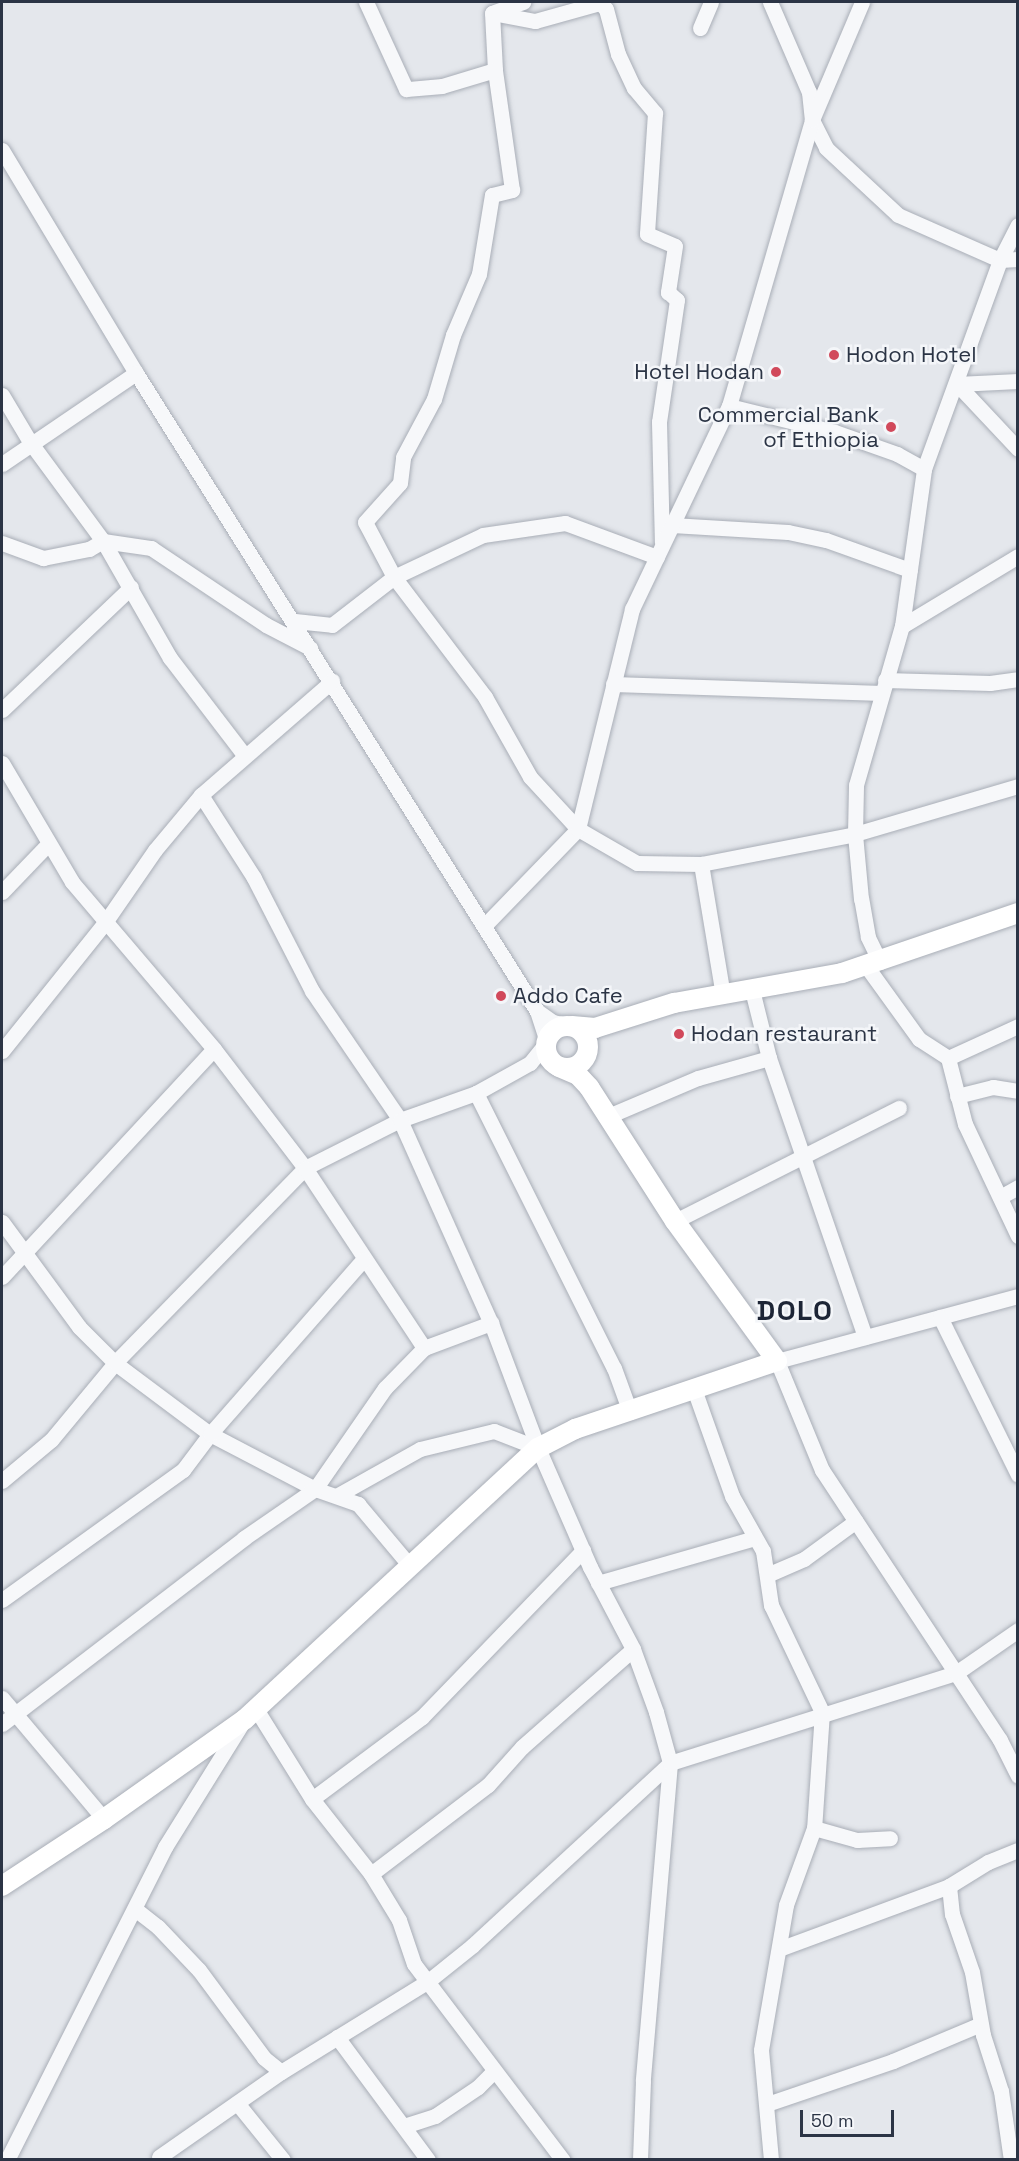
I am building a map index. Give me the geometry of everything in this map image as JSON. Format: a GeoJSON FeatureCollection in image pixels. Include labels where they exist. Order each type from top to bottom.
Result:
{"type":"FeatureCollection","features":[{"type":"Feature","properties":{"kind":"main road"},"geometry":{"type":"LineString","coordinates":[[2,1886],[104,1820],[250,1714],[538,1448],[575,1429],[777,1361],[675,1221],[606,1117],[589,1087],[578,1076],[559,1067],[547,1054],[547,1042],[554,1031],[572,1026],[595,1028],[621,1022],[674,1003],[752,990],[873,964],[1017,913]]}},
{"type":"Feature","properties":{"kind":"main road"},"geometry":{"type":"LineString","coordinates":[[559,1067],[572,1068],[587,1055],[602,1036],[621,1022]]}},
{"type":"Feature","properties":{"kind":"main road"},"geometry":{"type":"LineString","coordinates":[[572,1026],[584,1034],[589,1087]]}},
{"type":"Feature","properties":{"kind":"street"},"geometry":{"type":"LineString","coordinates":[[366,2],[406,89],[442,86],[495,70]]}},
{"type":"Feature","properties":{"kind":"street"},"geometry":{"type":"LineString","coordinates":[[492,14],[523,2]]}},
{"type":"Feature","properties":{"kind":"street"},"geometry":{"type":"LineString","coordinates":[[492,14],[535,21],[600,2],[606,9],[618,54],[634,88],[655,113],[647,234],[675,246],[668,292],[677,300],[659,422],[660,551]]}},
{"type":"Feature","properties":{"kind":"street"},"geometry":{"type":"LineString","coordinates":[[700,28],[711,2]]}},
{"type":"Feature","properties":{"kind":"street"},"geometry":{"type":"LineString","coordinates":[[771,2],[808,92],[812,120],[826,148],[898,215],[1000,260],[1017,259]]}},
{"type":"Feature","properties":{"kind":"street"},"geometry":{"type":"LineString","coordinates":[[484,926],[578,829],[632,609],[729,406],[812,120],[862,2]]}},
{"type":"Feature","properties":{"kind":"street"},"geometry":{"type":"LineString","coordinates":[[492,14],[495,70],[512,190],[492,195],[479,274],[453,335],[434,399],[403,457],[400,483],[365,522],[394,577],[485,697],[530,777],[578,829],[637,863],[701,864],[855,834],[1017,786]]}},
{"type":"Feature","properties":{"kind":"street"},"geometry":{"type":"LineString","coordinates":[[2,150],[136,374],[295,621],[537,1011],[547,1042],[530,1063]]}},
{"type":"Feature","properties":{"kind":"street"},"geometry":{"type":"LineString","coordinates":[[1017,225],[1000,260],[957,384],[924,469],[902,626],[856,785],[855,834],[873,964],[920,1039],[948,1058],[965,1124],[1017,1236]]}},
{"type":"Feature","properties":{"kind":"street"},"geometry":{"type":"LineString","coordinates":[[2,464],[30,442],[136,374]]}},
{"type":"Feature","properties":{"kind":"street"},"geometry":{"type":"LineString","coordinates":[[957,384],[1017,381]]}},
{"type":"Feature","properties":{"kind":"street"},"geometry":{"type":"LineString","coordinates":[[957,384],[1017,449]]}},
{"type":"Feature","properties":{"kind":"street"},"geometry":{"type":"LineString","coordinates":[[2,395],[30,442],[103,541],[170,658],[245,756]]}},
{"type":"Feature","properties":{"kind":"street"},"geometry":{"type":"LineString","coordinates":[[729,406],[835,432],[897,454],[924,469]]}},
{"type":"Feature","properties":{"kind":"street"},"geometry":{"type":"LineString","coordinates":[[295,621],[332,625],[394,577],[483,536],[565,523],[660,551]]}},
{"type":"Feature","properties":{"kind":"street"},"geometry":{"type":"LineString","coordinates":[[672,525],[788,531],[826,540],[910,570]]}},
{"type":"Feature","properties":{"kind":"street"},"geometry":{"type":"LineString","coordinates":[[2,543],[43,558],[88,549],[103,541],[151,548],[266,625],[312,650]]}},
{"type":"Feature","properties":{"kind":"street"},"geometry":{"type":"LineString","coordinates":[[902,626],[1017,556]]}},
{"type":"Feature","properties":{"kind":"street"},"geometry":{"type":"LineString","coordinates":[[2,710],[131,587]]}},
{"type":"Feature","properties":{"kind":"street"},"geometry":{"type":"LineString","coordinates":[[614,684],[884,686],[979,683],[1017,679]]}},
{"type":"Feature","properties":{"kind":"street"},"geometry":{"type":"LineString","coordinates":[[2,1051],[106,921],[155,850],[201,795],[332,681]]}},
{"type":"Feature","properties":{"kind":"street"},"geometry":{"type":"LineString","coordinates":[[2,763],[47,845],[106,921],[214,1048],[305,1168],[363,1260],[424,1348]]}},
{"type":"Feature","properties":{"kind":"street"},"geometry":{"type":"LineString","coordinates":[[201,795],[254,878],[312,991],[400,1120],[490,1323],[538,1448],[597,1583],[633,1649],[670,1763],[643,2081],[640,2160]]}},
{"type":"Feature","properties":{"kind":"street"},"geometry":{"type":"LineString","coordinates":[[2,892],[47,845]]}},
{"type":"Feature","properties":{"kind":"street"},"geometry":{"type":"LineString","coordinates":[[701,864],[723,995]]}},
{"type":"Feature","properties":{"kind":"street"},"geometry":{"type":"LineString","coordinates":[[752,990],[770,1058],[865,1336]]}},
{"type":"Feature","properties":{"kind":"street"},"geometry":{"type":"LineString","coordinates":[[537,1011],[553,1022],[572,1026]]}},
{"type":"Feature","properties":{"kind":"street"},"geometry":{"type":"LineString","coordinates":[[948,1058],[1017,1026]]}},
{"type":"Feature","properties":{"kind":"street"},"geometry":{"type":"LineString","coordinates":[[2,1277],[214,1048]]}},
{"type":"Feature","properties":{"kind":"street"},"geometry":{"type":"LineString","coordinates":[[606,1117],[698,1078],[770,1058]]}},
{"type":"Feature","properties":{"kind":"street"},"geometry":{"type":"LineString","coordinates":[[2,1481],[51,1440],[115,1363],[305,1168],[400,1120],[476,1093],[530,1063],[542,1061],[559,1067]]}},
{"type":"Feature","properties":{"kind":"street"},"geometry":{"type":"LineString","coordinates":[[957,1096],[993,1087],[1017,1091]]}},
{"type":"Feature","properties":{"kind":"street"},"geometry":{"type":"LineString","coordinates":[[476,1093],[614,1368],[630,1412]]}},
{"type":"Feature","properties":{"kind":"street"},"geometry":{"type":"LineString","coordinates":[[675,1221],[728,1192],[803,1159],[899,1108]]}},
{"type":"Feature","properties":{"kind":"street"},"geometry":{"type":"LineString","coordinates":[[1000,1197],[1017,1187]]}},
{"type":"Feature","properties":{"kind":"street"},"geometry":{"type":"LineString","coordinates":[[2,1222],[79,1327],[115,1363],[210,1434],[315,1490],[338,1495],[358,1504],[410,1566]]}},
{"type":"Feature","properties":{"kind":"street"},"geometry":{"type":"LineString","coordinates":[[2,1600],[183,1470],[210,1434],[363,1260]]}},
{"type":"Feature","properties":{"kind":"street"},"geometry":{"type":"LineString","coordinates":[[1017,1296],[777,1361],[822,1470],[1000,1740],[1017,1776]]}},
{"type":"Feature","properties":{"kind":"street"},"geometry":{"type":"LineString","coordinates":[[940,1317],[1014,1458],[1017,1475]]}},
{"type":"Feature","properties":{"kind":"street"},"geometry":{"type":"LineString","coordinates":[[8,1720],[244,1538],[315,1490],[386,1388],[424,1348],[490,1323]]}},
{"type":"Feature","properties":{"kind":"street"},"geometry":{"type":"LineString","coordinates":[[693,1389],[732,1496],[763,1551],[771,1605],[822,1712],[814,1828],[786,1905],[761,2050],[771,2160]]}},
{"type":"Feature","properties":{"kind":"street"},"geometry":{"type":"LineString","coordinates":[[338,1495],[341,1490],[420,1449],[494,1431],[538,1448]]}},
{"type":"Feature","properties":{"kind":"street"},"geometry":{"type":"LineString","coordinates":[[767,1575],[804,1559],[856,1521]]}},
{"type":"Feature","properties":{"kind":"street"},"geometry":{"type":"LineString","coordinates":[[597,1583],[755,1538]]}},
{"type":"Feature","properties":{"kind":"street"},"geometry":{"type":"LineString","coordinates":[[312,1799],[422,1717],[583,1550]]}},
{"type":"Feature","properties":{"kind":"street"},"geometry":{"type":"LineString","coordinates":[[159,2157],[281,2072],[427,1982],[473,1945],[670,1763],[822,1712],[956,1673],[1017,1630]]}},
{"type":"Feature","properties":{"kind":"street"},"geometry":{"type":"LineString","coordinates":[[371,1874],[488,1785],[522,1747],[633,1649]]}},
{"type":"Feature","properties":{"kind":"street"},"geometry":{"type":"LineString","coordinates":[[2,1698],[8,1720],[104,1820]]}},
{"type":"Feature","properties":{"kind":"street"},"geometry":{"type":"LineString","coordinates":[[8,2160],[165,1847],[250,1714],[312,1799],[371,1874],[399,1920],[414,1964],[493,2072],[563,2160]]}},
{"type":"Feature","properties":{"kind":"street"},"geometry":{"type":"LineString","coordinates":[[814,1828],[857,1840],[890,1838]]}},
{"type":"Feature","properties":{"kind":"street"},"geometry":{"type":"LineString","coordinates":[[778,1949],[949,1886],[988,1862],[1017,1850]]}},
{"type":"Feature","properties":{"kind":"street"},"geometry":{"type":"LineString","coordinates":[[949,1886],[952,1914],[972,1972],[981,2024],[1001,2091],[1010,2159]]}},
{"type":"Feature","properties":{"kind":"street"},"geometry":{"type":"LineString","coordinates":[[135,1909],[158,1927],[199,1970],[264,2058],[281,2072]]}},
{"type":"Feature","properties":{"kind":"street"},"geometry":{"type":"LineString","coordinates":[[767,2104],[893,2061],[981,2024]]}},
{"type":"Feature","properties":{"kind":"street"},"geometry":{"type":"LineString","coordinates":[[337,2037],[428,2160]]}},
{"type":"Feature","properties":{"kind":"street"},"geometry":{"type":"LineString","coordinates":[[404,2126],[435,2116],[478,2087],[493,2072]]}},
{"type":"Feature","properties":{"kind":"street"},"geometry":{"type":"LineString","coordinates":[[237,2103],[283,2160]]}},
{"type":"Feature","properties":{"kind":"street"},"geometry":{"type":"LineString","coordinates":[[1010,2159],[1017,2134]]}},
{"type":"Feature","properties":{"kind":"place","name":"Hodon Hotel"},"geometry":{"type":"Point","coordinates":[834,355]}},
{"type":"Feature","properties":{"kind":"place","name":"Hotel Hodan"},"geometry":{"type":"Point","coordinates":[776,372]}},
{"type":"Feature","properties":{"kind":"place","name":"Commercial Bank of Ethiopia"},"geometry":{"type":"Point","coordinates":[891,427]}},
{"type":"Feature","properties":{"kind":"place","name":"Addo Cafe"},"geometry":{"type":"Point","coordinates":[501,996]}},
{"type":"Feature","properties":{"kind":"place","name":"Hodan restaurant"},"geometry":{"type":"Point","coordinates":[679,1034]}},
{"type":"Feature","properties":{"kind":"district","name":"DOLO"},"geometry":{"type":"Point","coordinates":[795,1310]}}]}
